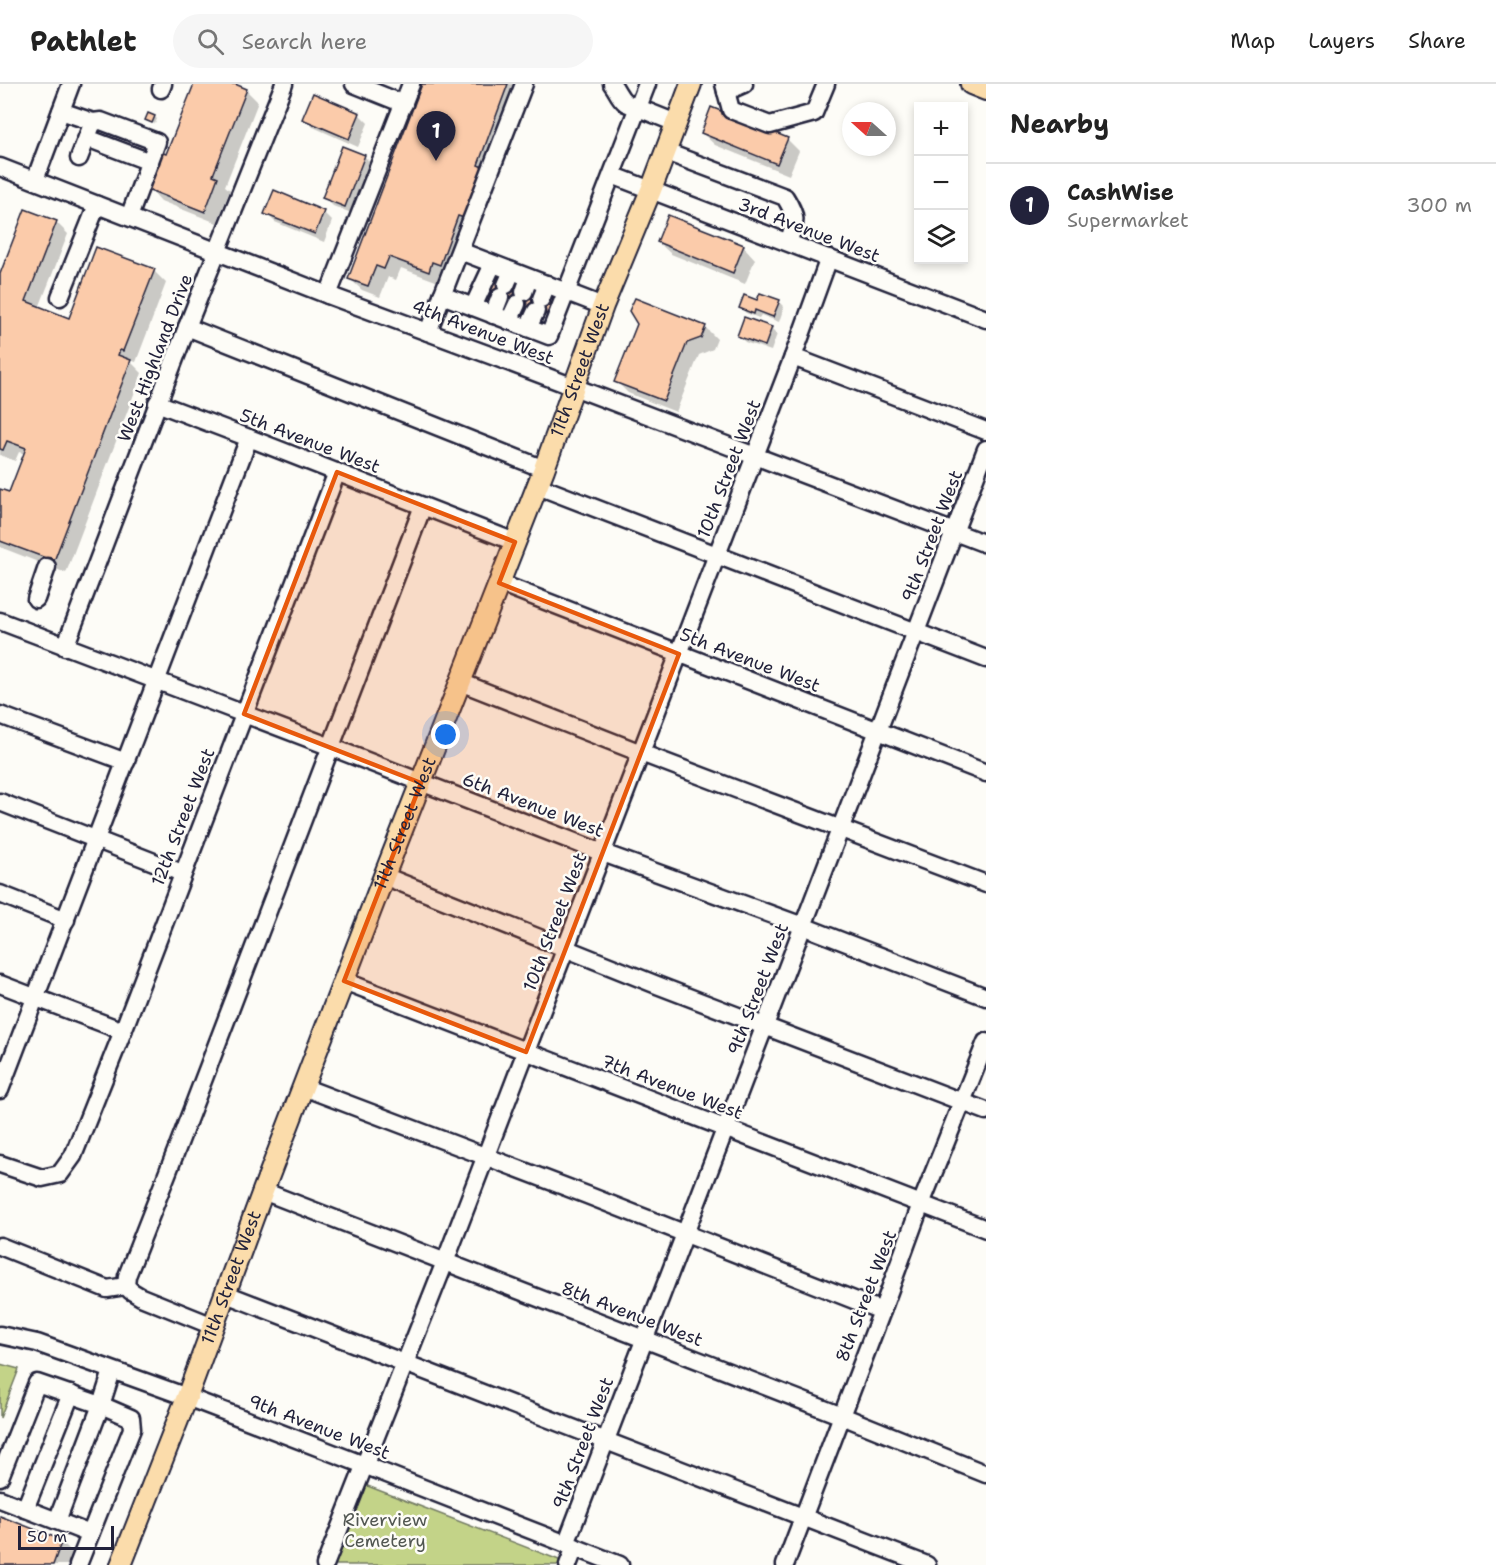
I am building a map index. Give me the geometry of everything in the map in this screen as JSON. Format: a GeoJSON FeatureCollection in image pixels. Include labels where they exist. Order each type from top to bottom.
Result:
{"type":"FeatureCollection","features":[{"type":"Feature","properties":{"kind":"main road","name":"11th Street West"},"geometry":{"type":"LineString","coordinates":[[121,1565],[187,1398],[384,876],[541,477],[603,306],[651,190],[691,84]]}},
{"type":"Feature","properties":{"kind":"main road"},"geometry":{"type":"LineString","coordinates":[[971,84],[986,90]]}},
{"type":"Feature","properties":{"kind":"street"},"geometry":{"type":"LineString","coordinates":[[35,180],[71,84]]}},
{"type":"Feature","properties":{"kind":"street","name":"West Highland Drive"},"geometry":{"type":"LineString","coordinates":[[65,647],[157,403],[284,84]]}},
{"type":"Feature","properties":{"kind":"street"},"geometry":{"type":"LineString","coordinates":[[354,84],[404,104]]}},
{"type":"Feature","properties":{"kind":"street"},"geometry":{"type":"LineString","coordinates":[[328,295],[411,84]]}},
{"type":"Feature","properties":{"kind":"street"},"geometry":{"type":"LineString","coordinates":[[428,332],[524,84]]}},
{"type":"Feature","properties":{"kind":"street"},"geometry":{"type":"LineString","coordinates":[[612,84],[617,89],[620,99],[676,123]]}},
{"type":"Feature","properties":{"kind":"street"},"geometry":{"type":"LineString","coordinates":[[442,295],[549,336],[647,84]]}},
{"type":"Feature","properties":{"kind":"street"},"geometry":{"type":"LineString","coordinates":[[744,84],[725,88],[730,110],[770,125],[814,113],[826,84]]}},
{"type":"Feature","properties":{"kind":"street"},"geometry":{"type":"LineString","coordinates":[[61,111],[86,139],[150,162]]}},
{"type":"Feature","properties":{"kind":"street"},"geometry":{"type":"LineString","coordinates":[[86,139],[101,121],[157,142],[129,217]]}},
{"type":"Feature","properties":{"kind":"street"},"geometry":{"type":"LineString","coordinates":[[666,152],[785,197],[794,213],[794,226],[788,242]]}},
{"type":"Feature","properties":{"kind":"street","name":"4th Avenue West"},"geometry":{"type":"LineString","coordinates":[[0,167],[328,295],[986,544]]}},
{"type":"Feature","properties":{"kind":"street","name":"3rd Avenue West"},"geometry":{"type":"LineString","coordinates":[[612,175],[986,319]]}},
{"type":"Feature","properties":{"kind":"street"},"geometry":{"type":"LineString","coordinates":[[60,297],[97,205]]}},
{"type":"Feature","properties":{"kind":"street"},"geometry":{"type":"LineString","coordinates":[[460,251],[493,264],[506,284],[541,298],[567,292],[603,306]]}},
{"type":"Feature","properties":{"kind":"street","name":"10th Street West"},"geometry":{"type":"LineString","coordinates":[[325,1565],[486,1157],[829,258]]}},
{"type":"Feature","properties":{"kind":"street"},"geometry":{"type":"LineString","coordinates":[[474,307],[493,264]]}},
{"type":"Feature","properties":{"kind":"street"},"geometry":{"type":"LineString","coordinates":[[493,315],[506,284]]}},
{"type":"Feature","properties":{"kind":"street"},"geometry":{"type":"LineString","coordinates":[[509,321],[523,291]]}},
{"type":"Feature","properties":{"kind":"street"},"geometry":{"type":"LineString","coordinates":[[528,328],[541,298]]}},
{"type":"Feature","properties":{"kind":"street"},"geometry":{"type":"LineString","coordinates":[[187,327],[541,477],[717,555],[986,659]]}},
{"type":"Feature","properties":{"kind":"street"},"geometry":{"type":"LineString","coordinates":[[793,357],[986,432]]}},
{"type":"Feature","properties":{"kind":"street","name":"5th Avenue West"},"geometry":{"type":"LineString","coordinates":[[157,403],[515,542]]}},
{"type":"Feature","properties":{"kind":"street"},"geometry":{"type":"LineString","coordinates":[[2,1080],[66,920],[249,438]]}},
{"type":"Feature","properties":{"kind":"street","name":"9th Street West"},"geometry":{"type":"LineString","coordinates":[[568,1565],[570,1545],[605,1440],[986,449]]}},
{"type":"Feature","properties":{"kind":"street","name":"12th Street West"},"geometry":{"type":"LineString","coordinates":[[0,1164],[42,1178],[60,1174],[73,1156],[337,472]]}},
{"type":"Feature","properties":{"kind":"street"},"geometry":{"type":"LineString","coordinates":[[126,1286],[127,1276],[423,506]]}},
{"type":"Feature","properties":{"kind":"street"},"geometry":{"type":"LineString","coordinates":[[36,599],[47,567]]}},
{"type":"Feature","properties":{"kind":"street","name":"5th Avenue West"},"geometry":{"type":"LineString","coordinates":[[499,583],[986,773]]}},
{"type":"Feature","properties":{"kind":"street","name":"6th Avenue West"},"geometry":{"type":"LineString","coordinates":[[0,621],[603,853],[803,926],[986,997]]}},
{"type":"Feature","properties":{"kind":"street"},"geometry":{"type":"LineString","coordinates":[[460,682],[986,884]]}},
{"type":"Feature","properties":{"kind":"street"},"geometry":{"type":"LineString","coordinates":[[0,715],[126,762]]}},
{"type":"Feature","properties":{"kind":"street"},"geometry":{"type":"LineString","coordinates":[[0,802],[183,873]]}},
{"type":"Feature","properties":{"kind":"street"},"geometry":{"type":"LineString","coordinates":[[384,876],[566,949],[986,1111]]}},
{"type":"Feature","properties":{"kind":"street"},"geometry":{"type":"LineString","coordinates":[[0,894],[66,920]]}},
{"type":"Feature","properties":{"kind":"street","name":"7th Avenue West"},"geometry":{"type":"LineString","coordinates":[[344,981],[986,1230]]}},
{"type":"Feature","properties":{"kind":"street"},"geometry":{"type":"LineString","coordinates":[[0,984],[123,1031]]}},
{"type":"Feature","properties":{"kind":"street","name":"8th Street West"},"geometry":{"type":"LineString","coordinates":[[784,1565],[921,1204],[986,1042]]}},
{"type":"Feature","properties":{"kind":"street"},"geometry":{"type":"LineString","coordinates":[[303,1087],[882,1311]]}},
{"type":"Feature","properties":{"kind":"street","name":"8th Avenue West"},"geometry":{"type":"LineString","coordinates":[[264,1191],[986,1474]]}},
{"type":"Feature","properties":{"kind":"street"},"geometry":{"type":"LineString","coordinates":[[0,1246],[107,1289],[126,1286]]}},
{"type":"Feature","properties":{"kind":"street"},"geometry":{"type":"LineString","coordinates":[[126,1286],[141,1297],[213,1326]]}},
{"type":"Feature","properties":{"kind":"street"},"geometry":{"type":"LineString","coordinates":[[226,1294],[927,1565]]}},
{"type":"Feature","properties":{"kind":"street","name":"9th Avenue West"},"geometry":{"type":"LineString","coordinates":[[0,1335],[38,1343],[187,1398],[620,1565]]}},
{"type":"Feature","properties":{"kind":"street"},"geometry":{"type":"LineString","coordinates":[[57,1521],[112,1371]]}},
{"type":"Feature","properties":{"kind":"street"},"geometry":{"type":"LineString","coordinates":[[0,1477],[37,1383],[131,1418],[132,1429],[78,1565]]}},
{"type":"Feature","properties":{"kind":"street"},"geometry":{"type":"LineString","coordinates":[[25,1509],[71,1394]]}},
{"type":"Feature","properties":{"kind":"street"},"geometry":{"type":"LineString","coordinates":[[0,1498],[90,1534]]}},
{"type":"Feature","properties":{"kind":"highlighted area"},"geometry":{"type":"Polygon","coordinates":[[[337,472],[515,542],[499,583],[679,654],[526,1052],[344,981],[421,783],[244,714],[337,472]]]}},
{"type":"Feature","properties":{"kind":"green space"},"geometry":{"type":"Polygon","coordinates":[[[0,1364],[19,1369],[0,1418],[0,1364]]]}},
{"type":"Feature","properties":{"kind":"green space","name":"Riverview Cemetery"},"geometry":{"type":"Polygon","coordinates":[[[365,1485],[572,1565],[334,1565],[365,1485]]]}},
{"type":"Feature","properties":{"kind":"building"},"geometry":{"type":"Polygon","coordinates":[[[194,84],[235,84],[247,89],[213,175],[218,177],[205,212],[147,189],[161,152],[166,154],[194,84]]]}},
{"type":"Feature","properties":{"kind":"building"},"geometry":{"type":"Polygon","coordinates":[[[422,84],[508,84],[478,165],[483,167],[464,218],[458,216],[440,265],[432,262],[429,272],[389,257],[384,269],[376,266],[368,286],[348,279],[422,84]]]}},
{"type":"Feature","properties":{"kind":"building"},"geometry":{"type":"Polygon","coordinates":[[[313,93],[360,113],[349,139],[302,119],[313,93]]]}},
{"type":"Feature","properties":{"kind":"building"},"geometry":{"type":"Polygon","coordinates":[[[711,107],[788,138],[777,164],[701,133],[711,107]]]}},
{"type":"Feature","properties":{"kind":"building"},"geometry":{"type":"Polygon","coordinates":[[[148,113],[155,116],[152,123],[145,120],[148,113]]]}},
{"type":"Feature","properties":{"kind":"building"},"geometry":{"type":"Polygon","coordinates":[[[342,146],[365,155],[345,207],[322,198],[342,146]]]}},
{"type":"Feature","properties":{"kind":"building"},"geometry":{"type":"Polygon","coordinates":[[[274,190],[324,211],[315,234],[264,214],[274,190]]]}},
{"type":"Feature","properties":{"kind":"building"},"geometry":{"type":"Polygon","coordinates":[[[25,209],[57,221],[26,301],[69,318],[96,247],[155,269],[123,351],[120,350],[118,355],[131,360],[54,561],[0,541],[0,489],[9,492],[26,448],[7,441],[3,450],[0,449],[0,274],[25,209]]]}},
{"type":"Feature","properties":{"kind":"building"},"geometry":{"type":"Polygon","coordinates":[[[668,215],[744,245],[733,273],[657,242],[668,215]]]}},
{"type":"Feature","properties":{"kind":"building"},"geometry":{"type":"Polygon","coordinates":[[[495,281],[556,305],[545,315],[484,291],[495,281]]]}},
{"type":"Feature","properties":{"kind":"building"},"geometry":{"type":"Polygon","coordinates":[[[760,293],[780,300],[773,317],[755,310],[754,314],[739,308],[744,295],[757,300],[760,293]]]}},
{"type":"Feature","properties":{"kind":"building"},"geometry":{"type":"Polygon","coordinates":[[[635,298],[706,326],[701,338],[687,343],[664,401],[614,382],[637,324],[629,311],[635,298]]]}},
{"type":"Feature","properties":{"kind":"building"},"geometry":{"type":"Polygon","coordinates":[[[744,317],[772,327],[765,346],[737,336],[744,317]]]}},
{"type":"Feature","properties":{"kind":"building"},"geometry":{"type":"Polygon","coordinates":[[[0,1516],[62,1540],[53,1565],[0,1565],[0,1516]]]}},
{"type":"Feature","properties":{"kind":"place","name":"CashWise"},"geometry":{"type":"Point","coordinates":[436,161]}}]}
